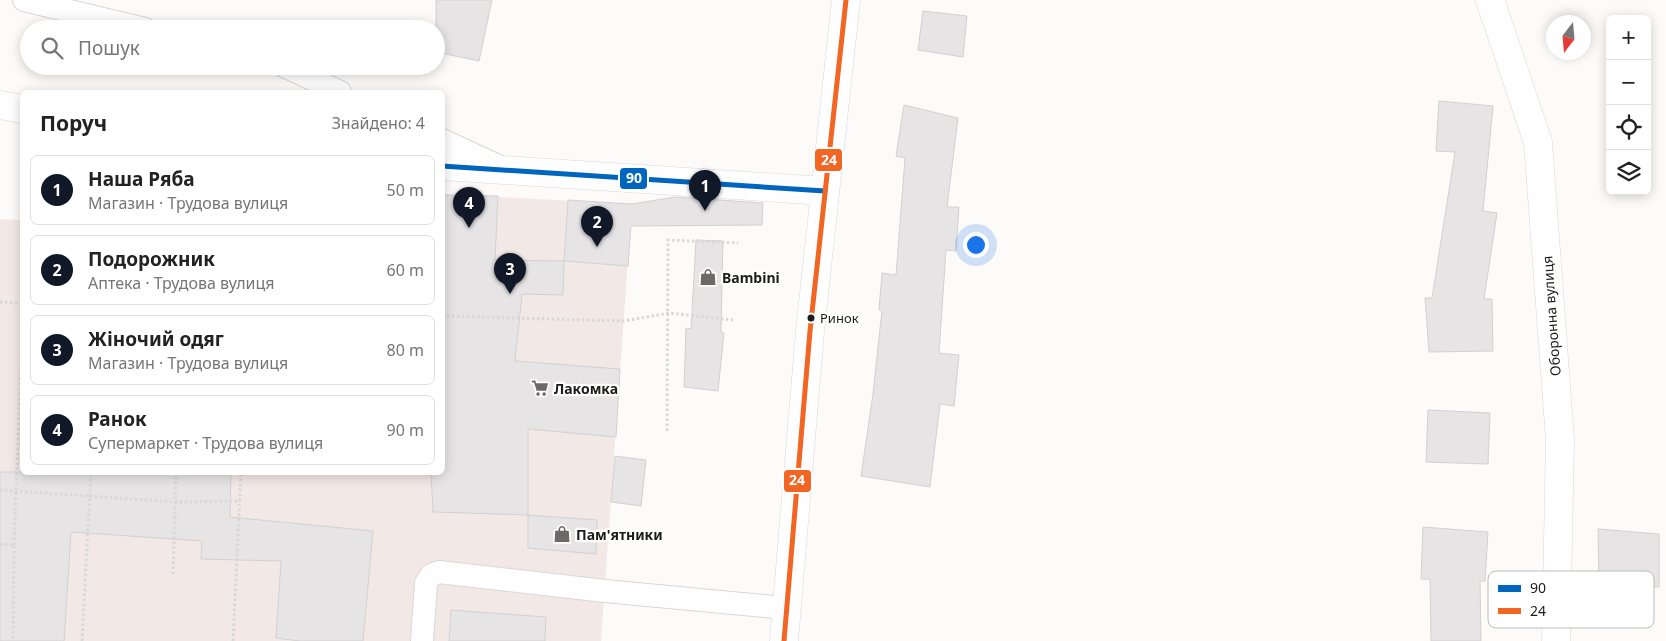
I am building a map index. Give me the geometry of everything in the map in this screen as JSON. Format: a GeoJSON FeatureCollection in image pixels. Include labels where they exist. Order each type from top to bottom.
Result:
{"type":"FeatureCollection","features":[{"type":"Feature","properties":{"kind":"street"},"geometry":{"type":"LineString","coordinates":[[784,641],[810,331],[846,0]]}},
{"type":"Feature","properties":{"kind":"street","name":"Оборонна вулиця"},"geometry":{"type":"LineString","coordinates":[[1490,0],[1538,142],[1560,440],[1557,571]]}},
{"type":"Feature","properties":{"kind":"street"},"geometry":{"type":"LineString","coordinates":[[0,105],[20,110]]}},
{"type":"Feature","properties":{"kind":"street"},"geometry":{"type":"LineString","coordinates":[[445,166],[825,191]]}},
{"type":"Feature","properties":{"kind":"street","name":"Оборонна вулиця"},"geometry":{"type":"LineString","coordinates":[[1556,628],[1556,641]]}},
{"type":"Feature","properties":{"kind":"lane"},"geometry":{"type":"LineString","coordinates":[[24,0],[107,20]]}},
{"type":"Feature","properties":{"kind":"lane"},"geometry":{"type":"LineString","coordinates":[[303,75],[336,90]]}},
{"type":"Feature","properties":{"kind":"lane"},"geometry":{"type":"LineString","coordinates":[[445,141],[506,170]]}},
{"type":"Feature","properties":{"kind":"lane"},"geometry":{"type":"LineString","coordinates":[[422,641],[426,584],[431,575],[439,572],[614,592],[786,608]]}},
{"type":"Feature","properties":{"kind":"path"},"geometry":{"type":"LineString","coordinates":[[667,431],[668,240],[738,243]]}},
{"type":"Feature","properties":{"kind":"path"},"geometry":{"type":"LineString","coordinates":[[0,302],[20,303]]}},
{"type":"Feature","properties":{"kind":"path"},"geometry":{"type":"LineString","coordinates":[[445,316],[624,321],[668,313],[733,320]]}},
{"type":"Feature","properties":{"kind":"path"},"geometry":{"type":"LineString","coordinates":[[13,641],[14,545],[20,388]]}},
{"type":"Feature","properties":{"kind":"path"},"geometry":{"type":"LineString","coordinates":[[82,641],[91,475]]}},
{"type":"Feature","properties":{"kind":"path"},"geometry":{"type":"LineString","coordinates":[[173,574],[176,475]]}},
{"type":"Feature","properties":{"kind":"path"},"geometry":{"type":"LineString","coordinates":[[233,641],[241,475]]}},
{"type":"Feature","properties":{"kind":"path"},"geometry":{"type":"LineString","coordinates":[[0,490],[175,502],[240,501]]}},
{"type":"Feature","properties":{"kind":"path"},"geometry":{"type":"LineString","coordinates":[[0,544],[14,545]]}},
{"type":"Feature","properties":{"kind":"shaded area"},"geometry":{"type":"Polygon","coordinates":[[[445,194],[632,204],[601,641],[0,641],[0,219],[20,220],[20,475],[445,475],[445,194]]]}},
{"type":"Feature","properties":{"kind":"building"},"geometry":{"type":"Polygon","coordinates":[[[436,0],[492,0],[479,61],[445,54],[445,20],[436,20],[436,0]]]}},
{"type":"Feature","properties":{"kind":"building"},"geometry":{"type":"Polygon","coordinates":[[[923,11],[967,16],[963,57],[918,50],[923,11]]]}},
{"type":"Feature","properties":{"kind":"building"},"geometry":{"type":"Polygon","coordinates":[[[1439,101],[1493,106],[1483,211],[1497,213],[1484,299],[1492,299],[1493,351],[1429,352],[1425,298],[1432,298],[1455,152],[1436,151],[1439,101]]]}},
{"type":"Feature","properties":{"kind":"building"},"geometry":{"type":"Polygon","coordinates":[[[904,105],[958,118],[947,207],[959,207],[956,251],[946,250],[939,353],[959,355],[954,406],[940,404],[930,487],[861,476],[873,394],[882,310],[879,310],[882,273],[896,275],[905,158],[896,156],[904,105]]]}},
{"type":"Feature","properties":{"kind":"building"},"geometry":{"type":"Polygon","coordinates":[[[445,195],[498,196],[495,260],[564,261],[563,295],[522,294],[515,361],[620,369],[616,437],[528,429],[528,515],[433,512],[431,475],[445,475],[445,195]]]}},
{"type":"Feature","properties":{"kind":"building"},"geometry":{"type":"Polygon","coordinates":[[[675,197],[763,203],[762,225],[631,226],[628,266],[564,261],[568,200],[632,204],[675,197]]]}},
{"type":"Feature","properties":{"kind":"building"},"geometry":{"type":"Polygon","coordinates":[[[696,240],[723,241],[721,332],[724,333],[718,391],[684,387],[686,328],[691,329],[696,240]]]}},
{"type":"Feature","properties":{"kind":"building"},"geometry":{"type":"Polygon","coordinates":[[[1428,410],[1490,413],[1488,464],[1426,462],[1428,410]]]}},
{"type":"Feature","properties":{"kind":"building"},"geometry":{"type":"Polygon","coordinates":[[[615,456],[646,460],[641,506],[611,502],[615,456]]]}},
{"type":"Feature","properties":{"kind":"building"},"geometry":{"type":"Polygon","coordinates":[[[0,472],[20,472],[20,475],[231,475],[230,517],[373,531],[363,641],[300,641],[276,638],[281,561],[201,559],[202,541],[71,532],[64,641],[0,641],[0,472]]]}},
{"type":"Feature","properties":{"kind":"building","name":"Пам'ятники"},"geometry":{"type":"Polygon","coordinates":[[[528,515],[597,520],[596,554],[528,548],[528,515]]]}},
{"type":"Feature","properties":{"kind":"building"},"geometry":{"type":"Polygon","coordinates":[[[1423,527],[1488,532],[1485,581],[1480,581],[1481,641],[1431,641],[1430,579],[1421,579],[1423,527]]]}},
{"type":"Feature","properties":{"kind":"building"},"geometry":{"type":"Polygon","coordinates":[[[1598,529],[1659,534],[1659,587],[1654,587],[1654,571],[1599,571],[1598,529]]]}},
{"type":"Feature","properties":{"kind":"building"},"geometry":{"type":"Polygon","coordinates":[[[451,610],[546,617],[545,641],[449,641],[451,610]]]}},
{"type":"Feature","properties":{"kind":"transit line","name":"24"},"geometry":{"type":"LineString","coordinates":[[784,641],[810,331],[846,0]]}},
{"type":"Feature","properties":{"kind":"transit line","name":"90"},"geometry":{"type":"LineString","coordinates":[[445,166],[825,191]]}},
{"type":"Feature","properties":{"kind":"place","name":"Наша Ряба"},"geometry":{"type":"Point","coordinates":[705,211]}},
{"type":"Feature","properties":{"kind":"place","name":"Ранок"},"geometry":{"type":"Point","coordinates":[469,228]}},
{"type":"Feature","properties":{"kind":"place","name":"Подорожник"},"geometry":{"type":"Point","coordinates":[597,247]}},
{"type":"Feature","properties":{"kind":"place","name":"Bambini"},"geometry":{"type":"Point","coordinates":[708,277]}},
{"type":"Feature","properties":{"kind":"place","name":"Жіночий одяг"},"geometry":{"type":"Point","coordinates":[510,294]}},
{"type":"Feature","properties":{"kind":"place","name":"Ринок"},"geometry":{"type":"Point","coordinates":[811,318]}},
{"type":"Feature","properties":{"kind":"place","name":"Лакомка"},"geometry":{"type":"Point","coordinates":[540,388]}},
{"type":"Feature","properties":{"kind":"place","name":"Пам'ятники"},"geometry":{"type":"Point","coordinates":[562,534]}}]}
